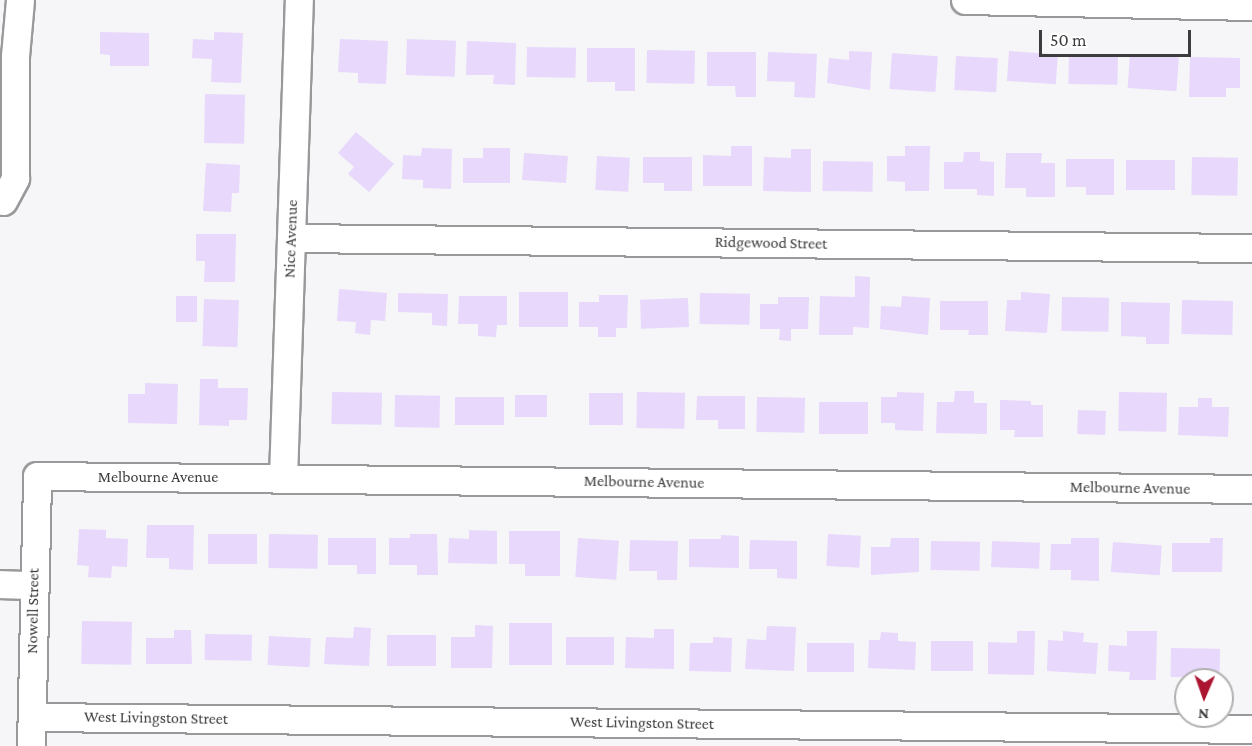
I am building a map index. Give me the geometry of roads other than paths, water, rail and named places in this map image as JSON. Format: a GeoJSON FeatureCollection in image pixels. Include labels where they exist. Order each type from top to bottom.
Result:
{"type":"FeatureCollection","features":[{"type":"Feature","properties":{"kind":"street"},"geometry":{"type":"LineString","coordinates":[[3,201],[15,178],[14,67],[20,0]]}},
{"type":"Feature","properties":{"kind":"street","name":"Nice Avenue"},"geometry":{"type":"LineString","coordinates":[[283,478],[299,0]]}},
{"type":"Feature","properties":{"kind":"street"},"geometry":{"type":"LineString","coordinates":[[965,0],[1252,6]]}},
{"type":"Feature","properties":{"kind":"street","name":"Ridgewood Street"},"geometry":{"type":"LineString","coordinates":[[291,238],[1252,248]]}},
{"type":"Feature","properties":{"kind":"street","name":"Melbourne Avenue"},"geometry":{"type":"LineString","coordinates":[[37,476],[1252,489]]}},
{"type":"Feature","properties":{"kind":"street","name":"Nowell Street"},"geometry":{"type":"LineString","coordinates":[[30,746],[37,476]]}},
{"type":"Feature","properties":{"kind":"street"},"geometry":{"type":"LineString","coordinates":[[0,584],[33,585]]}},
{"type":"Feature","properties":{"kind":"street","name":"West Livingston Street"},"geometry":{"type":"LineString","coordinates":[[32,717],[1252,729]]}}]}
